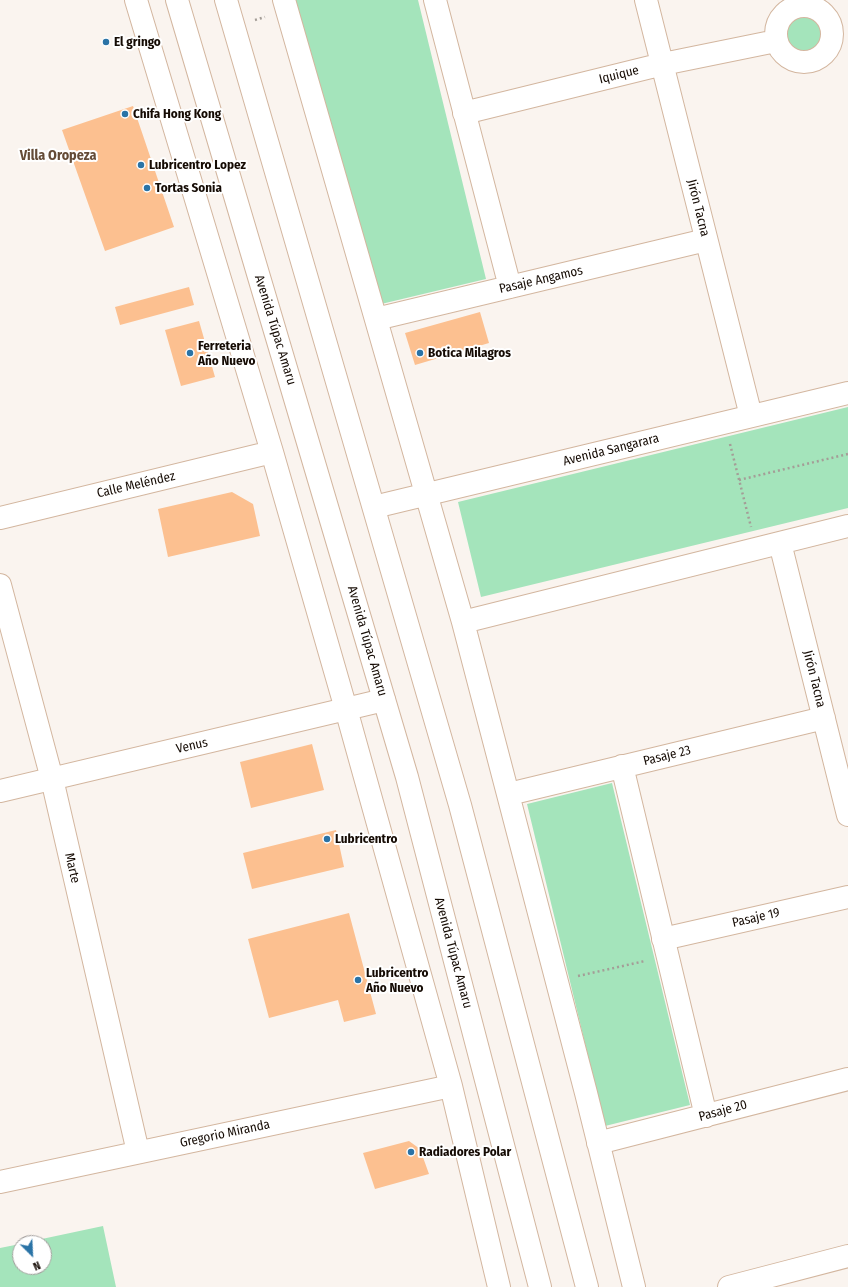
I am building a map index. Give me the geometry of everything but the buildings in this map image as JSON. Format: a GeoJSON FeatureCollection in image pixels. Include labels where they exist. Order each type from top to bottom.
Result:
{"type":"FeatureCollection","features":[{"type":"Feature","properties":{"kind":"main road"},"geometry":{"type":"LineString","coordinates":[[136,0],[272,452],[346,710],[451,1086],[499,1287]]}},
{"type":"Feature","properties":{"kind":"main road","name":"Avenida Túpac Amaru"},"geometry":{"type":"LineString","coordinates":[[176,0],[407,777],[540,1287]]}},
{"type":"Feature","properties":{"kind":"main road"},"geometry":{"type":"LineString","coordinates":[[226,0],[460,805],[587,1287]]}},
{"type":"Feature","properties":{"kind":"main road"},"geometry":{"type":"LineString","coordinates":[[435,0],[510,287]]}},
{"type":"Feature","properties":{"kind":"main road","name":"Jirón Tacna"},"geometry":{"type":"LineString","coordinates":[[646,0],[751,416]]}},
{"type":"Feature","properties":{"kind":"main road"},"geometry":{"type":"LineString","coordinates":[[285,6],[428,494],[463,622],[509,794],[634,1287]]}},
{"type":"Feature","properties":{"kind":"main road","name":"Iquique"},"geometry":{"type":"LineString","coordinates":[[464,113],[663,64],[776,41]]}},
{"type":"Feature","properties":{"kind":"main road","name":"Pasaje Angamos"},"geometry":{"type":"LineString","coordinates":[[376,319],[706,240]]}},
{"type":"Feature","properties":{"kind":"main road","name":"Avenida Sangarara"},"geometry":{"type":"LineString","coordinates":[[374,507],[848,393]]}},
{"type":"Feature","properties":{"kind":"main road","name":"Calle Meléndez"},"geometry":{"type":"LineString","coordinates":[[0,518],[272,452]]}},
{"type":"Feature","properties":{"kind":"main road"},"geometry":{"type":"LineString","coordinates":[[463,622],[848,526]]}},
{"type":"Feature","properties":{"kind":"main road","name":"Jirón Tacna"},"geometry":{"type":"LineString","coordinates":[[780,543],[848,815]]}},
{"type":"Feature","properties":{"kind":"main road","name":"Marte"},"geometry":{"type":"LineString","coordinates":[[0,585],[52,779],[138,1152]]}},
{"type":"Feature","properties":{"kind":"main road","name":"Venus"},"geometry":{"type":"LineString","coordinates":[[0,791],[384,700]]}},
{"type":"Feature","properties":{"kind":"main road","name":"Pasaje 23"},"geometry":{"type":"LineString","coordinates":[[509,794],[824,718]]}},
{"type":"Feature","properties":{"kind":"main road"},"geometry":{"type":"LineString","coordinates":[[622,766],[706,1116]]}},
{"type":"Feature","properties":{"kind":"main road","name":"Pasaje 19"},"geometry":{"type":"LineString","coordinates":[[665,947],[848,897]]}},
{"type":"Feature","properties":{"kind":"main road","name":"Pasaje 20"},"geometry":{"type":"LineString","coordinates":[[598,1143],[848,1078]]}},
{"type":"Feature","properties":{"kind":"main road","name":"Gregorio Miranda"},"geometry":{"type":"LineString","coordinates":[[0,1182],[451,1086]]}},
{"type":"Feature","properties":{"kind":"main road"},"geometry":{"type":"LineString","coordinates":[[729,1287],[848,1258]]}},
{"type":"Feature","properties":{"kind":"path"},"geometry":{"type":"LineString","coordinates":[[234,26],[285,6]]}},
{"type":"Feature","properties":{"kind":"path"},"geometry":{"type":"LineString","coordinates":[[724,423],[757,549]]}},
{"type":"Feature","properties":{"kind":"path"},"geometry":{"type":"LineString","coordinates":[[739,480],[848,454]]}},
{"type":"Feature","properties":{"kind":"path"},"geometry":{"type":"LineString","coordinates":[[557,981],[665,947]]}},
{"type":"Feature","properties":{"kind":"green space"},"geometry":{"type":"Polygon","coordinates":[[[288,0],[418,0],[486,279],[377,305],[288,0]]]}},
{"type":"Feature","properties":{"kind":"green space"},"geometry":{"type":"Polygon","coordinates":[[[800,13],[808,13],[816,16],[822,22],[825,34],[822,46],[816,52],[808,55],[800,55],[792,52],[786,46],[783,38],[783,30],[786,22],[792,16],[800,13]]]}},
{"type":"Feature","properties":{"kind":"green space"},"geometry":{"type":"Polygon","coordinates":[[[848,407],[848,508],[481,597],[458,502],[848,407]]]}},
{"type":"Feature","properties":{"kind":"green space"},"geometry":{"type":"Polygon","coordinates":[[[612,783],[690,1105],[605,1126],[527,804],[612,783]]]}},
{"type":"Feature","properties":{"kind":"green space"},"geometry":{"type":"Polygon","coordinates":[[[103,1226],[116,1287],[0,1287],[0,1248],[12,1246],[12,1275],[52,1275],[52,1237],[103,1226]]]}},
{"type":"Feature","properties":{"kind":"place","name":"El gringo"},"geometry":{"type":"Point","coordinates":[106,42]}},
{"type":"Feature","properties":{"kind":"place","name":"Chifa Hong Kong"},"geometry":{"type":"Point","coordinates":[125,114]}},
{"type":"Feature","properties":{"kind":"place","name":"Lubricentro Lopez"},"geometry":{"type":"Point","coordinates":[141,165]}},
{"type":"Feature","properties":{"kind":"place","name":"Tortas Sonia"},"geometry":{"type":"Point","coordinates":[147,188]}},
{"type":"Feature","properties":{"kind":"place","name":"Ferreteria Año Nuevo"},"geometry":{"type":"Point","coordinates":[190,353]}},
{"type":"Feature","properties":{"kind":"place","name":"Botica Milagros"},"geometry":{"type":"Point","coordinates":[420,353]}},
{"type":"Feature","properties":{"kind":"place","name":"Lubricentro"},"geometry":{"type":"Point","coordinates":[327,839]}},
{"type":"Feature","properties":{"kind":"place","name":"Lubricentro Año Nuevo"},"geometry":{"type":"Point","coordinates":[358,980]}},
{"type":"Feature","properties":{"kind":"place","name":"Radiadores Polar"},"geometry":{"type":"Point","coordinates":[411,1152]}},
{"type":"Feature","properties":{"kind":"district","name":"Villa Oropeza"},"geometry":{"type":"Point","coordinates":[58,156]}}]}
